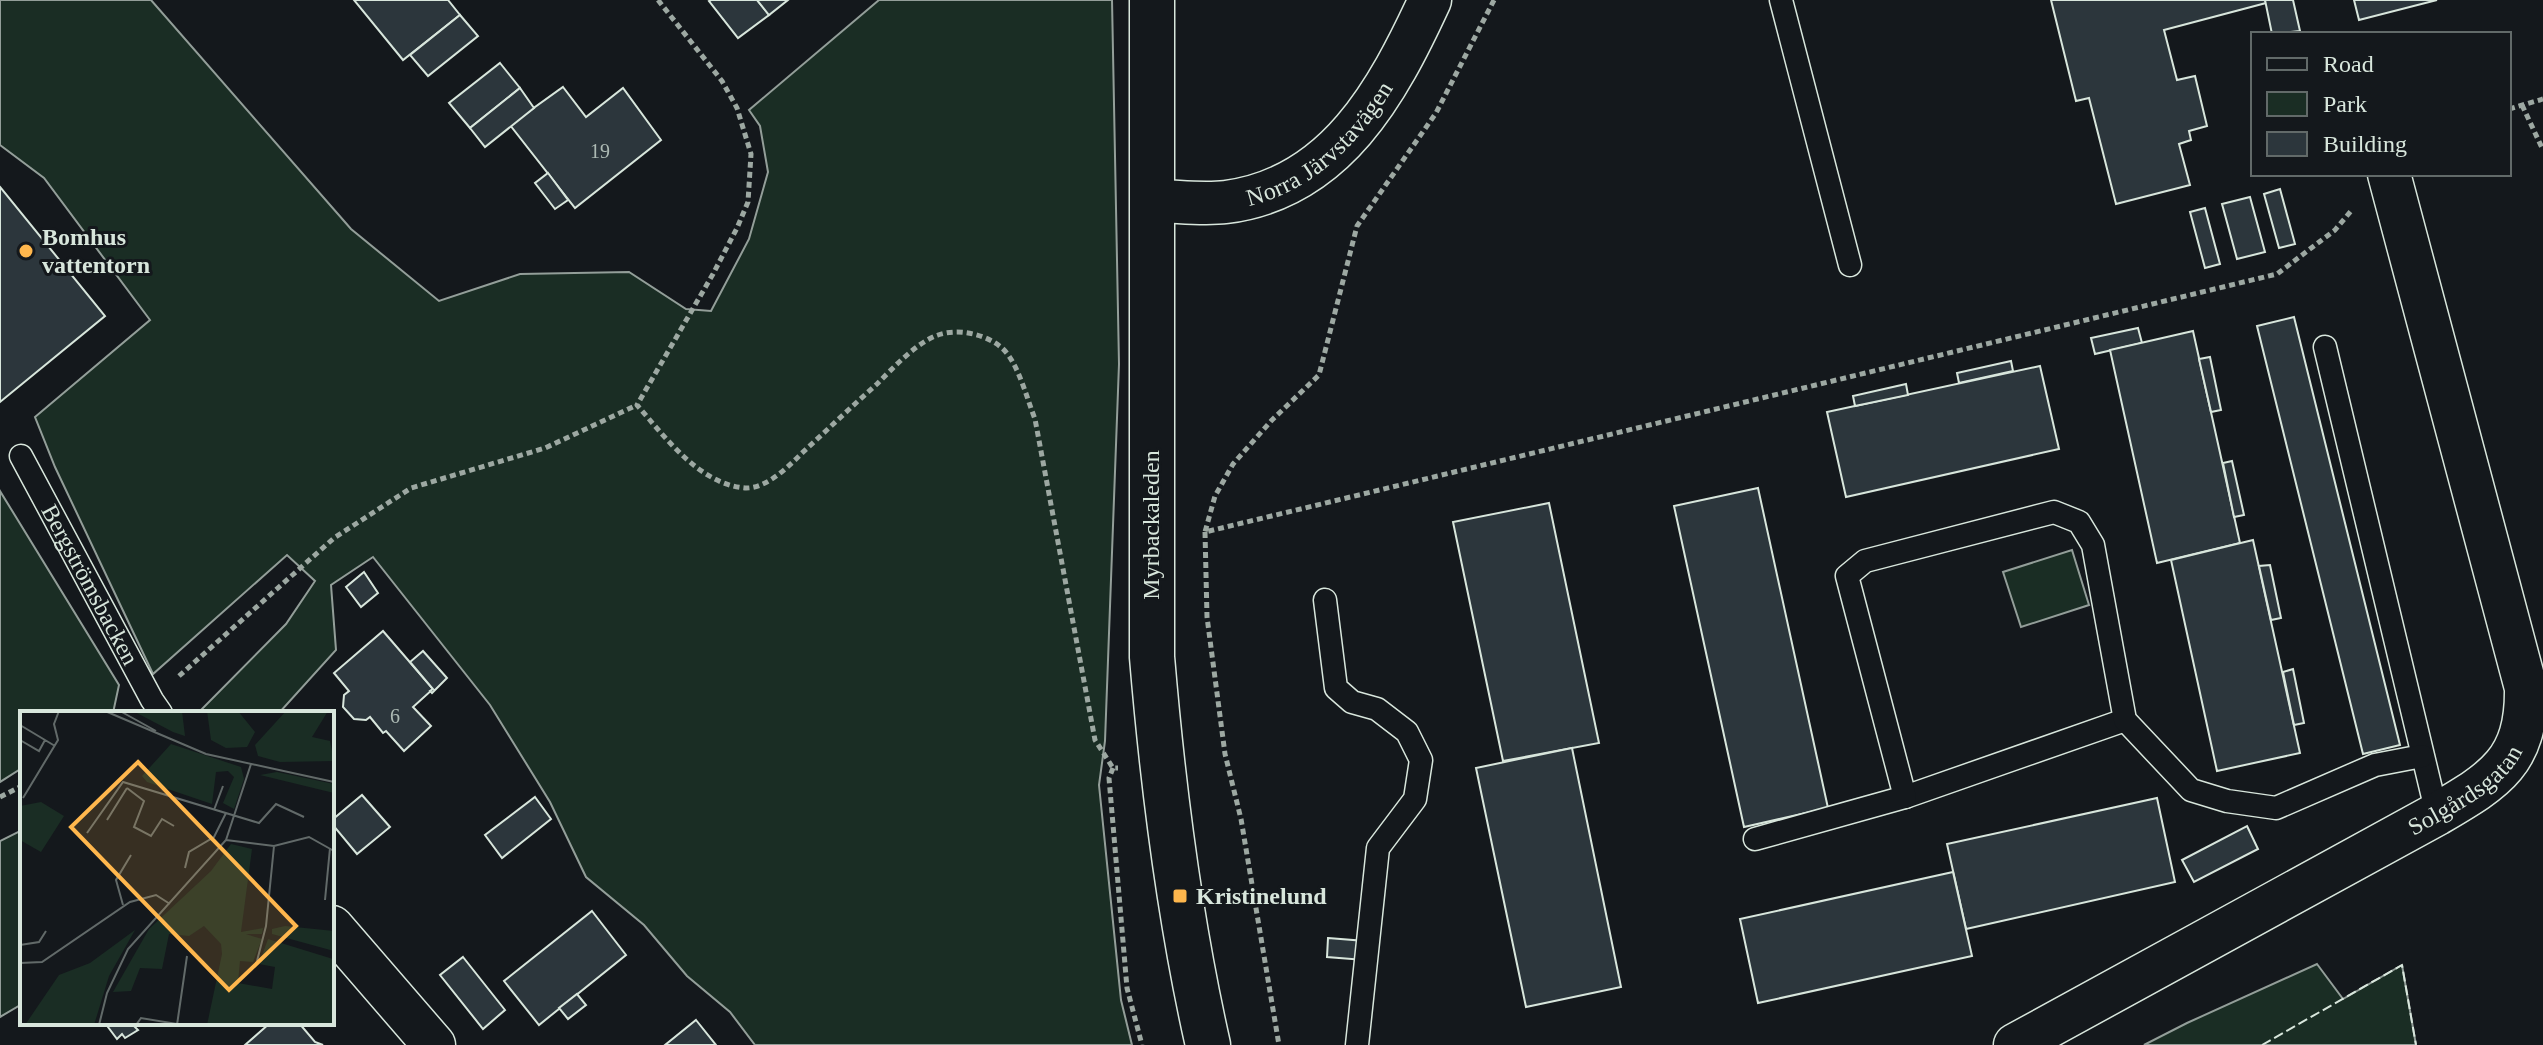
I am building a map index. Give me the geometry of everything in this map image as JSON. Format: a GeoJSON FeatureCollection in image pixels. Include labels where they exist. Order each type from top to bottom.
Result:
{"type":"FeatureCollection","features":[{"type":"Feature","properties":{"kind":"street","name":"Myrbackaleden"},"geometry":{"type":"LineString","coordinates":[[1152,0],[1152,657],[1162,766],[1193,979],[1208,1045]]}},
{"type":"Feature","properties":{"kind":"street","name":"Norra Järvstavägen"},"geometry":{"type":"LineString","coordinates":[[1152,201],[1224,202],[1267,193],[1334,152],[1367,115],[1411,40],[1430,0]]}},
{"type":"Feature","properties":{"kind":"street","name":"Solgårdsgatan"},"geometry":{"type":"LineString","coordinates":[[2015,1045],[2483,787],[2514,752],[2523,730],[2526,688],[2390,176]]}},
{"type":"Feature","properties":{"kind":"street"},"geometry":{"type":"LineString","coordinates":[[334,929],[434,1045]]}},
{"type":"Feature","properties":{"kind":"lane"},"geometry":{"type":"LineString","coordinates":[[1781,0],[1850,265]]}},
{"type":"Feature","properties":{"kind":"lane"},"geometry":{"type":"LineString","coordinates":[[2325,347],[2437,814]]}},
{"type":"Feature","properties":{"kind":"lane","name":"Bergströmsbacken"},"geometry":{"type":"LineString","coordinates":[[21,456],[157,707]]}},
{"type":"Feature","properties":{"kind":"lane"},"geometry":{"type":"LineString","coordinates":[[1905,797],[1847,576],[1865,561],[2054,512],[2079,522],[2093,545],[2125,720],[2191,790],[2227,801],[2276,808],[2375,765],[2422,756]]}},
{"type":"Feature","properties":{"kind":"lane"},"geometry":{"type":"LineString","coordinates":[[1325,600],[1336,688],[1352,702],[1377,709],[1407,732],[1421,760],[1415,799],[1378,848],[1357,1045]]}},
{"type":"Feature","properties":{"kind":"lane"},"geometry":{"type":"LineString","coordinates":[[1755,839],[1905,797],[2125,720]]}},
{"type":"Feature","properties":{"kind":"path"},"geometry":{"type":"LineString","coordinates":[[157,707],[334,538],[411,488],[545,448],[637,405],[737,228],[748,202],[751,154],[737,108],[722,81],[658,0]]}},
{"type":"Feature","properties":{"kind":"path"},"geometry":{"type":"LineString","coordinates":[[1279,1045],[1241,819],[1225,754],[1207,617],[1205,532],[1215,496],[1233,464],[1272,420],[1319,375],[1357,226],[1436,113],[1494,0]]}},
{"type":"Feature","properties":{"kind":"path"},"geometry":{"type":"LineString","coordinates":[[2511,108],[2543,99]]}},
{"type":"Feature","properties":{"kind":"path"},"geometry":{"type":"LineString","coordinates":[[2522,105],[2543,150]]}},
{"type":"Feature","properties":{"kind":"path"},"geometry":{"type":"LineString","coordinates":[[1205,532],[2277,274],[2335,230],[2354,208]]}},
{"type":"Feature","properties":{"kind":"path"},"geometry":{"type":"LineString","coordinates":[[637,405],[702,471],[727,484],[749,489],[777,477],[908,354],[937,335],[960,332],[985,337],[1003,349],[1018,375],[1035,419],[1095,740],[1113,768]]}},
{"type":"Feature","properties":{"kind":"path"},"geometry":{"type":"LineString","coordinates":[[1113,768],[1162,766]]}},
{"type":"Feature","properties":{"kind":"path"},"geometry":{"type":"LineString","coordinates":[[1113,768],[1109,778],[1127,988],[1142,1045]]}},
{"type":"Feature","properties":{"kind":"path"},"geometry":{"type":"LineString","coordinates":[[0,797],[20,787]]}},
{"type":"Feature","properties":{"kind":"green space"},"geometry":{"type":"Polygon","coordinates":[[[0,0],[151,0],[351,229],[439,301],[520,274],[629,272],[686,309],[711,311],[749,239],[768,172],[760,126],[749,110],[879,0],[1112,0],[1119,364],[1105,741],[1099,785],[1121,1000],[1132,1045],[755,1045],[730,1012],[687,976],[644,925],[586,877],[550,802],[490,705],[373,557],[331,585],[336,650],[281,711],[200,711],[286,624],[315,581],[287,555],[153,674],[55,467],[35,417],[150,320],[44,178],[0,145],[0,0]]]}},
{"type":"Feature","properties":{"kind":"green space"},"geometry":{"type":"Polygon","coordinates":[[[0,491],[119,685],[113,711],[20,711],[20,769],[0,782],[0,491]]]}},
{"type":"Feature","properties":{"kind":"green space"},"geometry":{"type":"Polygon","coordinates":[[[2072,550],[2089,605],[2021,627],[2003,572],[2072,550]]]}},
{"type":"Feature","properties":{"kind":"green space"},"geometry":{"type":"Polygon","coordinates":[[[20,831],[20,1005],[0,1017],[0,841],[20,831]]]}},
{"type":"Feature","properties":{"kind":"green space"},"geometry":{"type":"Polygon","coordinates":[[[2317,964],[2343,999],[2402,965],[2416,1045],[2144,1045],[2187,1023],[2317,964]]]}},
{"type":"Feature","properties":{"kind":"building"},"geometry":{"type":"Polygon","coordinates":[[[354,0],[448,0],[460,15],[403,60],[354,0]]]}},
{"type":"Feature","properties":{"kind":"building"},"geometry":{"type":"Polygon","coordinates":[[[711,0],[757,0],[769,15],[738,38],[711,0]]]}},
{"type":"Feature","properties":{"kind":"building"},"geometry":{"type":"Polygon","coordinates":[[[757,0],[788,0],[769,15],[757,0]]]}},
{"type":"Feature","properties":{"kind":"building"},"geometry":{"type":"Polygon","coordinates":[[[2051,0],[2265,0],[2266,3],[2164,30],[2177,80],[2195,76],[2207,126],[2189,131],[2191,140],[2179,144],[2190,185],[2116,204],[2089,98],[2076,101],[2051,0]]]}},
{"type":"Feature","properties":{"kind":"building"},"geometry":{"type":"Polygon","coordinates":[[[2265,0],[2293,0],[2300,31],[2272,32],[2265,0]]]}},
{"type":"Feature","properties":{"kind":"building"},"geometry":{"type":"Polygon","coordinates":[[[2354,0],[2437,0],[2359,20],[2354,0]]]}},
{"type":"Feature","properties":{"kind":"building"},"geometry":{"type":"Polygon","coordinates":[[[460,15],[478,36],[428,76],[410,55],[460,15]]]}},
{"type":"Feature","properties":{"kind":"building"},"geometry":{"type":"Polygon","coordinates":[[[500,63],[520,88],[470,128],[449,103],[500,63]]]}},
{"type":"Feature","properties":{"kind":"building"},"geometry":{"type":"Polygon","coordinates":[[[563,87],[586,117],[623,88],[661,140],[575,208],[510,125],[563,87]]]}},
{"type":"Feature","properties":{"kind":"building"},"geometry":{"type":"Polygon","coordinates":[[[520,88],[534,108],[485,147],[470,128],[520,88]]]}},
{"type":"Feature","properties":{"kind":"building"},"geometry":{"type":"Polygon","coordinates":[[[548,173],[568,200],[555,209],[535,183],[548,173]]]}},
{"type":"Feature","properties":{"kind":"building","name":"Bomhus vattentorn"},"geometry":{"type":"Polygon","coordinates":[[[0,187],[105,316],[0,402],[0,187]]]}},
{"type":"Feature","properties":{"kind":"building"},"geometry":{"type":"Polygon","coordinates":[[[2280,189],[2295,244],[2279,248],[2264,194],[2280,189]]]}},
{"type":"Feature","properties":{"kind":"building"},"geometry":{"type":"Polygon","coordinates":[[[2250,197],[2265,252],[2237,259],[2222,204],[2250,197]]]}},
{"type":"Feature","properties":{"kind":"building"},"geometry":{"type":"Polygon","coordinates":[[[2205,208],[2220,264],[2205,268],[2190,212],[2205,208]]]}},
{"type":"Feature","properties":{"kind":"building"},"geometry":{"type":"Polygon","coordinates":[[[2294,317],[2400,745],[2363,754],[2257,326],[2294,317]]]}},
{"type":"Feature","properties":{"kind":"building"},"geometry":{"type":"Polygon","coordinates":[[[2138,328],[2142,343],[2095,354],[2091,338],[2138,328]]]}},
{"type":"Feature","properties":{"kind":"building"},"geometry":{"type":"Polygon","coordinates":[[[2193,331],[2240,543],[2157,563],[2110,350],[2193,331]]]}},
{"type":"Feature","properties":{"kind":"building"},"geometry":{"type":"Polygon","coordinates":[[[2210,357],[2221,410],[2211,412],[2199,359],[2210,357]]]}},
{"type":"Feature","properties":{"kind":"building"},"geometry":{"type":"Polygon","coordinates":[[[2011,361],[2013,371],[1959,383],[1957,373],[2011,361]]]}},
{"type":"Feature","properties":{"kind":"building"},"geometry":{"type":"Polygon","coordinates":[[[2040,366],[2059,449],[1846,497],[1827,412],[2040,366]]]}},
{"type":"Feature","properties":{"kind":"building"},"geometry":{"type":"Polygon","coordinates":[[[1906,384],[1908,395],[1855,406],[1853,396],[1906,384]]]}},
{"type":"Feature","properties":{"kind":"building"},"geometry":{"type":"Polygon","coordinates":[[[2232,461],[2244,515],[2234,517],[2223,463],[2232,461]]]}},
{"type":"Feature","properties":{"kind":"building"},"geometry":{"type":"Polygon","coordinates":[[[1758,488],[1828,808],[1744,827],[1674,506],[1758,488]]]}},
{"type":"Feature","properties":{"kind":"building"},"geometry":{"type":"Polygon","coordinates":[[[1549,503],[1599,743],[1503,761],[1453,522],[1549,503]]]}},
{"type":"Feature","properties":{"kind":"building"},"geometry":{"type":"Polygon","coordinates":[[[2253,540],[2300,753],[2217,771],[2171,560],[2253,540]]]}},
{"type":"Feature","properties":{"kind":"building"},"geometry":{"type":"Polygon","coordinates":[[[2270,565],[2281,618],[2271,620],[2259,566],[2270,565]]]}},
{"type":"Feature","properties":{"kind":"building"},"geometry":{"type":"Polygon","coordinates":[[[364,572],[378,593],[361,607],[346,587],[364,572]]]}},
{"type":"Feature","properties":{"kind":"building"},"geometry":{"type":"Polygon","coordinates":[[[383,631],[433,689],[413,707],[431,726],[404,751],[370,717],[366,720],[354,719],[343,707],[344,695],[349,691],[334,673],[383,631]]]}},
{"type":"Feature","properties":{"kind":"building"},"geometry":{"type":"Polygon","coordinates":[[[423,651],[447,678],[432,693],[430,691],[433,689],[410,662],[423,651]]]}},
{"type":"Feature","properties":{"kind":"building"},"geometry":{"type":"Polygon","coordinates":[[[2293,669],[2304,723],[2294,725],[2283,672],[2293,669]]]}},
{"type":"Feature","properties":{"kind":"building"},"geometry":{"type":"Polygon","coordinates":[[[1572,748],[1621,987],[1526,1007],[1476,768],[1572,748]]]}},
{"type":"Feature","properties":{"kind":"building"},"geometry":{"type":"Polygon","coordinates":[[[362,795],[390,827],[357,854],[334,826],[334,818],[362,795]]]}},
{"type":"Feature","properties":{"kind":"building"},"geometry":{"type":"Polygon","coordinates":[[[535,797],[551,819],[502,858],[485,835],[535,797]]]}},
{"type":"Feature","properties":{"kind":"building"},"geometry":{"type":"Polygon","coordinates":[[[2157,798],[2175,882],[1966,929],[1947,844],[2157,798]]]}},
{"type":"Feature","properties":{"kind":"building"},"geometry":{"type":"Polygon","coordinates":[[[2247,826],[2258,849],[2194,882],[2182,860],[2247,826]]]}},
{"type":"Feature","properties":{"kind":"building"},"geometry":{"type":"Polygon","coordinates":[[[1953,872],[1972,956],[1758,1003],[1740,919],[1953,872]]]}},
{"type":"Feature","properties":{"kind":"building"},"geometry":{"type":"Polygon","coordinates":[[[592,911],[626,955],[539,1025],[504,981],[592,911]]]}},
{"type":"Feature","properties":{"kind":"building"},"geometry":{"type":"Polygon","coordinates":[[[1328,938],[1365,941],[1364,960],[1327,957],[1328,938]]]}},
{"type":"Feature","properties":{"kind":"building"},"geometry":{"type":"Polygon","coordinates":[[[463,957],[505,1010],[483,1029],[440,975],[463,957]]]}},
{"type":"Feature","properties":{"kind":"building"},"geometry":{"type":"Polygon","coordinates":[[[577,994],[586,1005],[568,1019],[559,1008],[577,994]]]}},
{"type":"Feature","properties":{"kind":"building"},"geometry":{"type":"Polygon","coordinates":[[[696,1020],[716,1045],[665,1045],[696,1020]]]}},
{"type":"Feature","properties":{"kind":"building"},"geometry":{"type":"Polygon","coordinates":[[[106,1025],[133,1025],[138,1030],[125,1038],[122,1034],[117,1039],[106,1025]]]}},
{"type":"Feature","properties":{"kind":"building"},"geometry":{"type":"Polygon","coordinates":[[[268,1025],[301,1025],[315,1042],[323,1045],[245,1045],[268,1025]]]}},
{"type":"Feature","properties":{"kind":"fence"},"geometry":{"type":"LineString","coordinates":[[2262,1045],[2402,965],[2416,1045]]}},
{"type":"Feature","properties":{"kind":"place","name":"Bomhus vattentorn"},"geometry":{"type":"Point","coordinates":[26,251]}},
{"type":"Feature","properties":{"kind":"place","name":"Kristinelund"},"geometry":{"type":"Point","coordinates":[1180,896]}}]}
